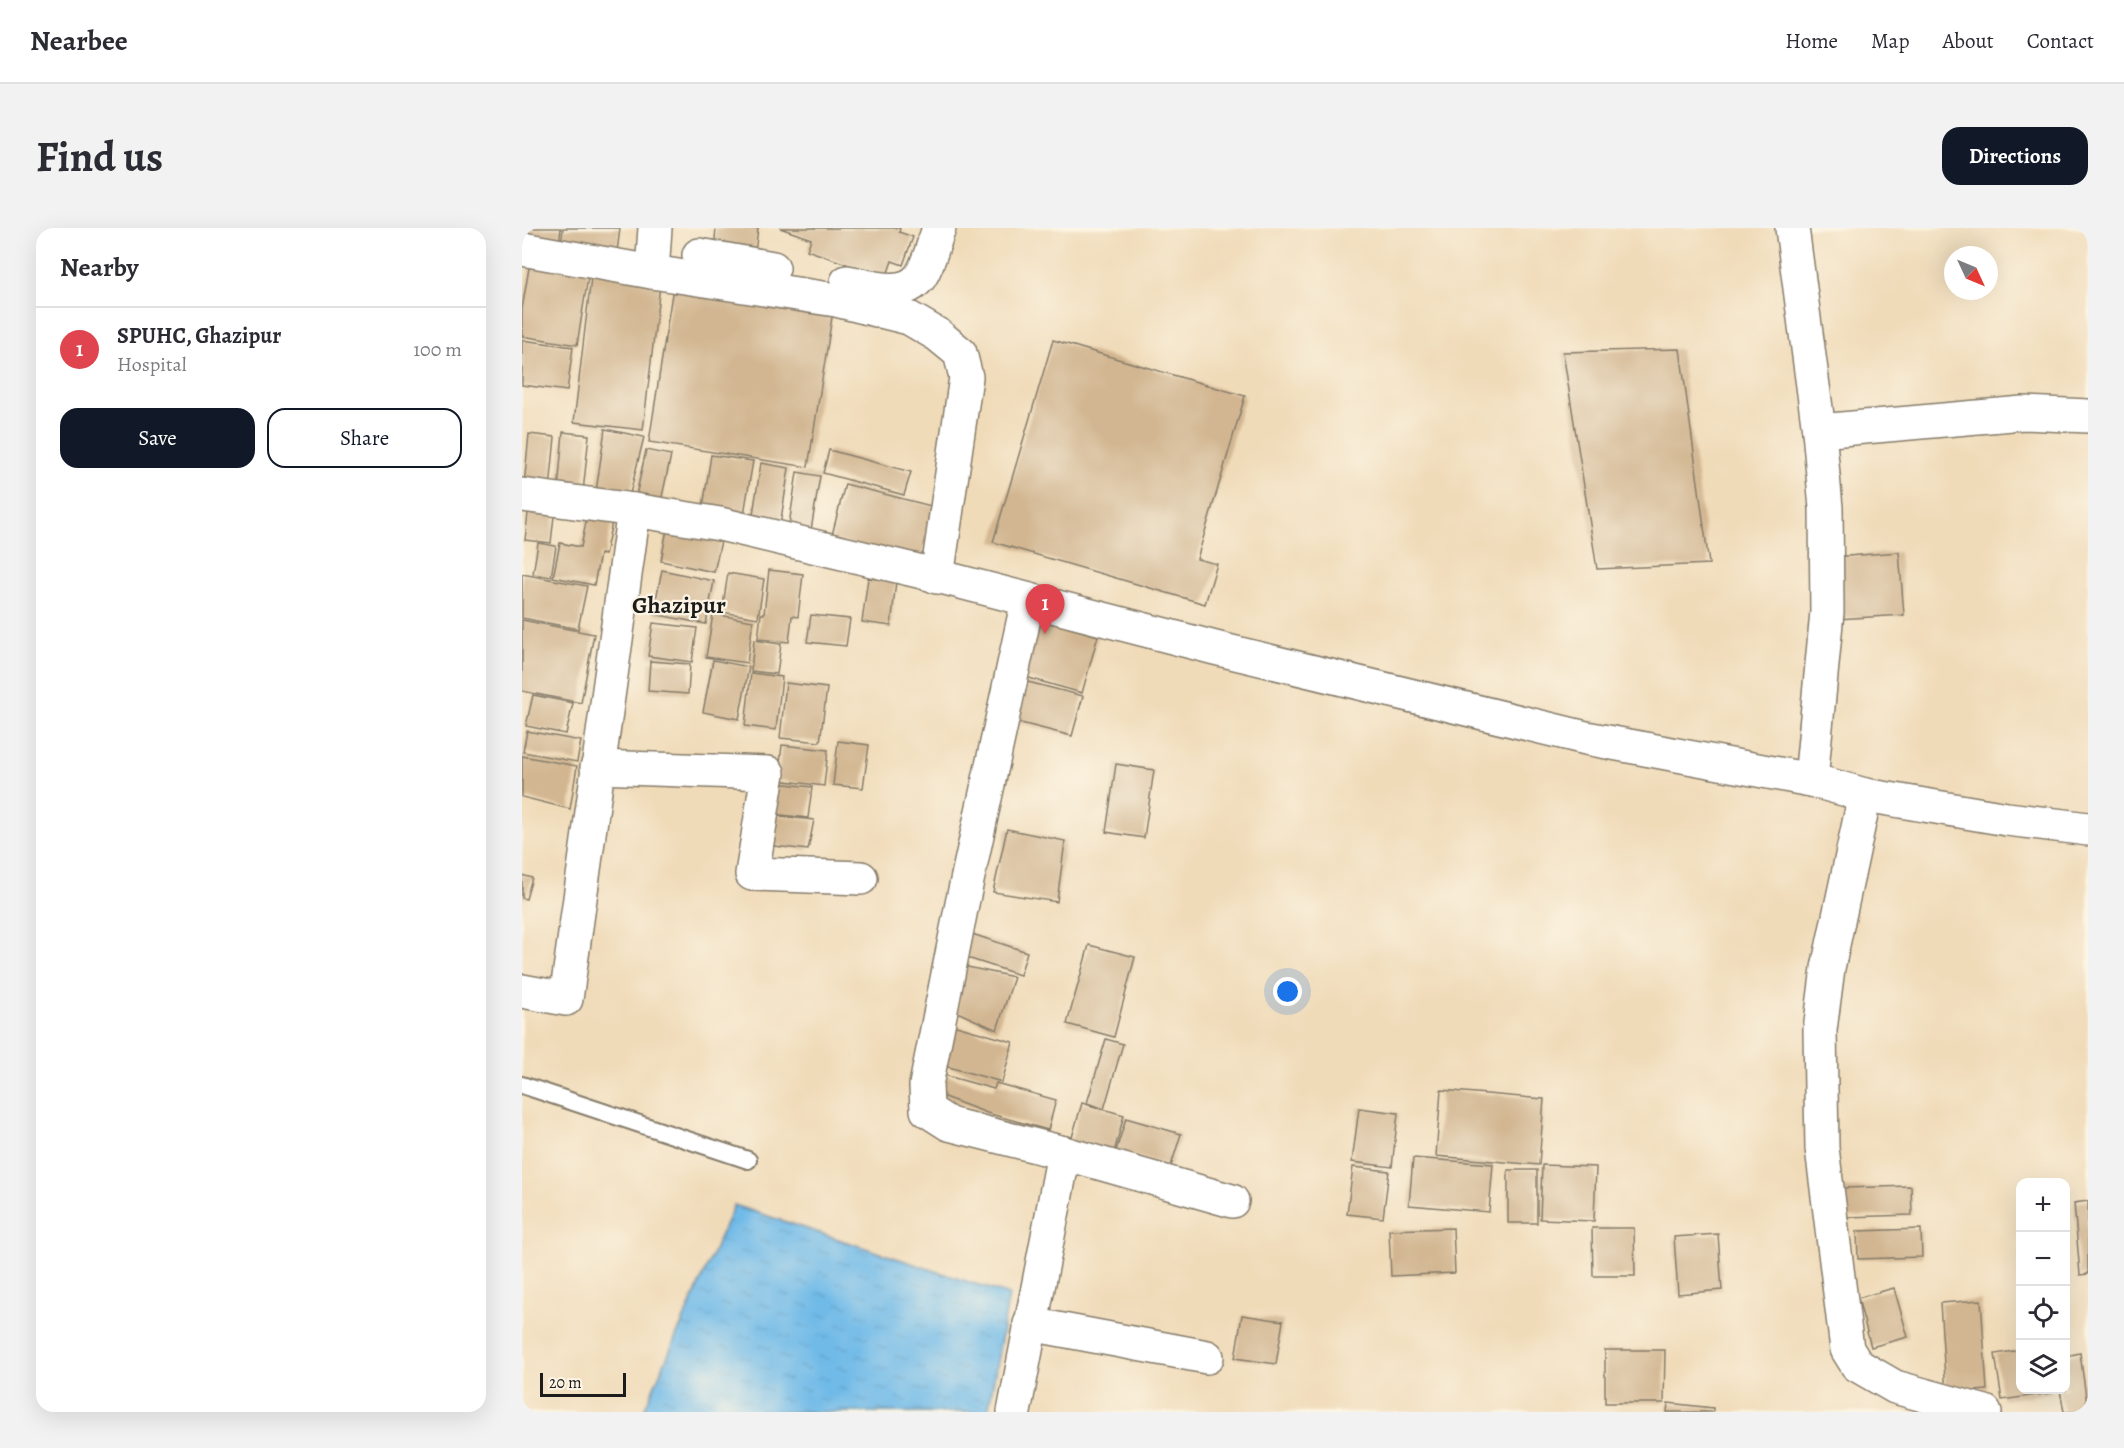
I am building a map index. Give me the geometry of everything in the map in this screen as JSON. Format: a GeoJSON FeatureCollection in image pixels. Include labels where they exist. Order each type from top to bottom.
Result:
{"type":"FeatureCollection","features":[{"type":"Feature","properties":{"kind":"street"},"geometry":{"type":"LineString","coordinates":[[652,272],[655,228]]}},
{"type":"Feature","properties":{"kind":"street"},"geometry":{"type":"LineString","coordinates":[[699,255],[890,290],[909,287],[921,277],[939,228]]}},
{"type":"Feature","properties":{"kind":"street"},"geometry":{"type":"LineString","coordinates":[[1792,228],[1819,431],[1826,508],[1827,612],[1811,780]]}},
{"type":"Feature","properties":{"kind":"street"},"geometry":{"type":"LineString","coordinates":[[522,249],[652,272],[836,300],[909,318],[938,335],[960,353],[966,377],[937,577]]}},
{"type":"Feature","properties":{"kind":"street"},"geometry":{"type":"LineString","coordinates":[[1819,431],[2023,413],[2088,416]]}},
{"type":"Feature","properties":{"kind":"street"},"geometry":{"type":"LineString","coordinates":[[522,495],[720,524],[1586,738],[1811,780],[1865,795],[2007,819],[2088,829]]}},
{"type":"Feature","properties":{"kind":"street"},"geometry":{"type":"LineString","coordinates":[[522,991],[566,999],[634,510]]}},
{"type":"Feature","properties":{"kind":"street"},"geometry":{"type":"LineString","coordinates":[[1028,600],[962,904],[926,1085],[927,1110],[950,1124],[1064,1153],[1232,1201]]}},
{"type":"Feature","properties":{"kind":"street"},"geometry":{"type":"LineString","coordinates":[[597,767],[768,773],[752,873],[861,878]]}},
{"type":"Feature","properties":{"kind":"street"},"geometry":{"type":"LineString","coordinates":[[1865,795],[1827,968],[1820,1030],[1822,1148],[1847,1349],[1857,1365],[1894,1387],[1984,1412]]}},
{"type":"Feature","properties":{"kind":"street"},"geometry":{"type":"LineString","coordinates":[[1014,1412],[1064,1153]]}},
{"type":"Feature","properties":{"kind":"street"},"geometry":{"type":"LineString","coordinates":[[1030,1324],[1207,1357]]}},
{"type":"Feature","properties":{"kind":"lane"},"geometry":{"type":"LineString","coordinates":[[522,1085],[748,1160]]}},
{"type":"Feature","properties":{"kind":"water"},"geometry":{"type":"Polygon","coordinates":[[[734,1205],[1009,1295],[988,1412],[643,1412],[734,1205]]]}},
{"type":"Feature","properties":{"kind":"building"},"geometry":{"type":"Polygon","coordinates":[[[522,228],[561,228],[558,250],[522,246],[522,228]]]}},
{"type":"Feature","properties":{"kind":"building"},"geometry":{"type":"Polygon","coordinates":[[[563,228],[620,228],[616,261],[560,255],[563,228]]]}},
{"type":"Feature","properties":{"kind":"building"},"geometry":{"type":"Polygon","coordinates":[[[716,228],[758,228],[755,253],[714,250],[716,228]]]}},
{"type":"Feature","properties":{"kind":"building"},"geometry":{"type":"Polygon","coordinates":[[[780,228],[900,228],[899,232],[913,237],[903,265],[892,261],[886,278],[807,250],[811,239],[780,228]]]}},
{"type":"Feature","properties":{"kind":"building"},"geometry":{"type":"Polygon","coordinates":[[[530,262],[589,271],[577,345],[522,336],[522,309],[530,262]]]}},
{"type":"Feature","properties":{"kind":"building"},"geometry":{"type":"Polygon","coordinates":[[[592,269],[661,277],[643,430],[574,422],[592,269]]]}},
{"type":"Feature","properties":{"kind":"building"},"geometry":{"type":"Polygon","coordinates":[[[673,287],[833,311],[808,467],[649,442],[673,287]]]}},
{"type":"Feature","properties":{"kind":"building"},"geometry":{"type":"Polygon","coordinates":[[[522,340],[573,347],[567,391],[522,385],[522,340]]]}},
{"type":"Feature","properties":{"kind":"building"},"geometry":{"type":"Polygon","coordinates":[[[1053,340],[1245,396],[1197,559],[1217,564],[1205,604],[993,542],[1053,340]]]}},
{"type":"Feature","properties":{"kind":"building"},"geometry":{"type":"Polygon","coordinates":[[[1680,349],[1709,564],[1597,569],[1563,352],[1680,349]]]}},
{"type":"Feature","properties":{"kind":"building"},"geometry":{"type":"Polygon","coordinates":[[[605,429],[644,437],[628,502],[595,499],[605,429]]]}},
{"type":"Feature","properties":{"kind":"building"},"geometry":{"type":"Polygon","coordinates":[[[563,432],[589,435],[583,492],[558,490],[563,432]]]}},
{"type":"Feature","properties":{"kind":"building"},"geometry":{"type":"Polygon","coordinates":[[[529,434],[555,437],[550,489],[524,486],[529,434]]]}},
{"type":"Feature","properties":{"kind":"building"},"geometry":{"type":"Polygon","coordinates":[[[646,450],[671,455],[659,511],[634,505],[646,450]]]}},
{"type":"Feature","properties":{"kind":"building"},"geometry":{"type":"Polygon","coordinates":[[[829,450],[911,472],[904,495],[823,473],[829,450]]]}},
{"type":"Feature","properties":{"kind":"building"},"geometry":{"type":"Polygon","coordinates":[[[711,455],[753,461],[743,520],[702,514],[711,455]]]}},
{"type":"Feature","properties":{"kind":"building"},"geometry":{"type":"Polygon","coordinates":[[[761,463],[789,468],[779,532],[751,527],[761,463]]]}},
{"type":"Feature","properties":{"kind":"building"},"geometry":{"type":"Polygon","coordinates":[[[797,472],[820,476],[810,536],[788,532],[797,472]]]}},
{"type":"Feature","properties":{"kind":"building"},"geometry":{"type":"Polygon","coordinates":[[[845,484],[935,507],[921,562],[831,539],[845,484]]]}},
{"type":"Feature","properties":{"kind":"building"},"geometry":{"type":"Polygon","coordinates":[[[528,513],[554,516],[551,543],[525,540],[528,513]]]}},
{"type":"Feature","properties":{"kind":"building"},"geometry":{"type":"Polygon","coordinates":[[[587,517],[612,522],[605,555],[600,554],[594,585],[553,577],[560,543],[581,547],[587,517]]]}},
{"type":"Feature","properties":{"kind":"building"},"geometry":{"type":"Polygon","coordinates":[[[667,529],[721,541],[714,572],[661,561],[667,529]]]}},
{"type":"Feature","properties":{"kind":"building"},"geometry":{"type":"Polygon","coordinates":[[[538,543],[556,546],[551,577],[533,574],[538,543]]]}},
{"type":"Feature","properties":{"kind":"building"},"geometry":{"type":"Polygon","coordinates":[[[1899,552],[1904,615],[1837,619],[1834,557],[1899,552]]]}},
{"type":"Feature","properties":{"kind":"building"},"geometry":{"type":"Polygon","coordinates":[[[662,570],[714,581],[706,624],[653,614],[662,570]]]}},
{"type":"Feature","properties":{"kind":"building"},"geometry":{"type":"Polygon","coordinates":[[[769,570],[803,574],[798,617],[792,616],[789,642],[758,639],[761,614],[764,614],[769,570]]]}},
{"type":"Feature","properties":{"kind":"building"},"geometry":{"type":"Polygon","coordinates":[[[728,573],[764,579],[758,618],[722,612],[728,573]]]}},
{"type":"Feature","properties":{"kind":"building"},"geometry":{"type":"Polygon","coordinates":[[[522,574],[587,586],[578,629],[522,618],[522,574]]]}},
{"type":"Feature","properties":{"kind":"building"},"geometry":{"type":"Polygon","coordinates":[[[868,578],[896,581],[891,626],[862,622],[868,578]]]}},
{"type":"Feature","properties":{"kind":"building"},"geometry":{"type":"Polygon","coordinates":[[[713,614],[753,621],[747,663],[706,657],[713,614]]]}},
{"type":"Feature","properties":{"kind":"building"},"geometry":{"type":"Polygon","coordinates":[[[811,615],[850,619],[846,646],[807,642],[811,615]]]}},
{"type":"Feature","properties":{"kind":"building"},"geometry":{"type":"Polygon","coordinates":[[[1038,619],[1098,636],[1082,693],[1022,676],[1038,619]]]}},
{"type":"Feature","properties":{"kind":"building"},"geometry":{"type":"Polygon","coordinates":[[[522,620],[594,634],[581,703],[522,691],[522,620]]]}},
{"type":"Feature","properties":{"kind":"building"},"geometry":{"type":"Polygon","coordinates":[[[653,623],[697,628],[692,662],[648,656],[653,623]]]}},
{"type":"Feature","properties":{"kind":"building"},"geometry":{"type":"Polygon","coordinates":[[[754,640],[781,644],[777,674],[751,671],[754,640]]]}},
{"type":"Feature","properties":{"kind":"building"},"geometry":{"type":"Polygon","coordinates":[[[713,660],[749,667],[739,719],[703,712],[713,660]]]}},
{"type":"Feature","properties":{"kind":"building"},"geometry":{"type":"Polygon","coordinates":[[[650,661],[690,664],[688,694],[648,691],[650,661]]]}},
{"type":"Feature","properties":{"kind":"building"},"geometry":{"type":"Polygon","coordinates":[[[751,673],[782,677],[776,730],[745,726],[751,673]]]}},
{"type":"Feature","properties":{"kind":"building"},"geometry":{"type":"Polygon","coordinates":[[[1028,682],[1083,696],[1072,736],[1017,722],[1028,682]]]}},
{"type":"Feature","properties":{"kind":"building"},"geometry":{"type":"Polygon","coordinates":[[[786,683],[827,688],[820,742],[780,738],[786,683]]]}},
{"type":"Feature","properties":{"kind":"building"},"geometry":{"type":"Polygon","coordinates":[[[533,695],[573,703],[566,734],[526,726],[533,695]]]}},
{"type":"Feature","properties":{"kind":"building"},"geometry":{"type":"Polygon","coordinates":[[[527,731],[581,741],[577,762],[523,752],[527,731]]]}},
{"type":"Feature","properties":{"kind":"building"},"geometry":{"type":"Polygon","coordinates":[[[838,741],[869,745],[863,788],[833,785],[838,741]]]}},
{"type":"Feature","properties":{"kind":"building"},"geometry":{"type":"Polygon","coordinates":[[[782,745],[828,750],[824,786],[778,780],[782,745]]]}},
{"type":"Feature","properties":{"kind":"building"},"geometry":{"type":"Polygon","coordinates":[[[522,756],[577,766],[570,809],[522,797],[522,756]]]}},
{"type":"Feature","properties":{"kind":"building"},"geometry":{"type":"Polygon","coordinates":[[[1116,764],[1154,770],[1144,838],[1106,832],[1116,764]]]}},
{"type":"Feature","properties":{"kind":"building"},"geometry":{"type":"Polygon","coordinates":[[[776,783],[812,787],[808,818],[772,814],[776,783]]]}},
{"type":"Feature","properties":{"kind":"building"},"geometry":{"type":"Polygon","coordinates":[[[772,815],[814,820],[808,850],[766,845],[772,815]]]}},
{"type":"Feature","properties":{"kind":"building"},"geometry":{"type":"Polygon","coordinates":[[[1007,829],[1065,841],[1057,902],[993,892],[1007,829]]]}},
{"type":"Feature","properties":{"kind":"building"},"geometry":{"type":"Polygon","coordinates":[[[522,875],[532,878],[526,899],[522,898],[522,875]]]}},
{"type":"Feature","properties":{"kind":"building"},"geometry":{"type":"Polygon","coordinates":[[[963,931],[1027,952],[1020,975],[955,954],[963,931]]]}},
{"type":"Feature","properties":{"kind":"building"},"geometry":{"type":"Polygon","coordinates":[[[1089,945],[1135,957],[1114,1037],[1067,1024],[1089,945]]]}},
{"type":"Feature","properties":{"kind":"building"},"geometry":{"type":"Polygon","coordinates":[[[963,966],[1014,977],[997,1030],[957,1012],[963,966]]]}},
{"type":"Feature","properties":{"kind":"building"},"geometry":{"type":"Polygon","coordinates":[[[949,1024],[1013,1042],[1002,1082],[938,1064],[949,1024]]]}},
{"type":"Feature","properties":{"kind":"building"},"geometry":{"type":"Polygon","coordinates":[[[1106,1039],[1123,1044],[1104,1109],[1087,1103],[1106,1039]]]}},
{"type":"Feature","properties":{"kind":"building"},"geometry":{"type":"Polygon","coordinates":[[[933,1072],[994,1089],[996,1083],[1056,1100],[1048,1130],[987,1113],[931,1092],[933,1072]]]}},
{"type":"Feature","properties":{"kind":"building"},"geometry":{"type":"Polygon","coordinates":[[[1441,1090],[1544,1099],[1539,1165],[1436,1156],[1441,1090]]]}},
{"type":"Feature","properties":{"kind":"building"},"geometry":{"type":"Polygon","coordinates":[[[1082,1103],[1124,1115],[1113,1156],[1070,1144],[1082,1103]]]}},
{"type":"Feature","properties":{"kind":"building"},"geometry":{"type":"Polygon","coordinates":[[[1359,1108],[1398,1113],[1392,1167],[1352,1162],[1359,1108]]]}},
{"type":"Feature","properties":{"kind":"building"},"geometry":{"type":"Polygon","coordinates":[[[1126,1118],[1181,1134],[1171,1166],[1116,1151],[1126,1118]]]}},
{"type":"Feature","properties":{"kind":"building"},"geometry":{"type":"Polygon","coordinates":[[[1413,1158],[1493,1164],[1489,1212],[1409,1205],[1413,1158]]]}},
{"type":"Feature","properties":{"kind":"building"},"geometry":{"type":"Polygon","coordinates":[[[1542,1165],[1596,1167],[1594,1221],[1540,1219],[1542,1165]]]}},
{"type":"Feature","properties":{"kind":"building"},"geometry":{"type":"Polygon","coordinates":[[[1353,1167],[1389,1171],[1383,1218],[1347,1214],[1353,1167]]]}},
{"type":"Feature","properties":{"kind":"building"},"geometry":{"type":"Polygon","coordinates":[[[1508,1170],[1537,1170],[1537,1223],[1508,1223],[1508,1170]]]}},
{"type":"Feature","properties":{"kind":"building"},"geometry":{"type":"Polygon","coordinates":[[[1911,1186],[1912,1215],[1845,1217],[1844,1188],[1911,1186]]]}},
{"type":"Feature","properties":{"kind":"building"},"geometry":{"type":"Polygon","coordinates":[[[2088,1201],[2088,1274],[2080,1275],[2074,1203],[2088,1201]]]}},
{"type":"Feature","properties":{"kind":"building"},"geometry":{"type":"Polygon","coordinates":[[[1453,1228],[1455,1273],[1391,1276],[1389,1230],[1453,1228]]]}},
{"type":"Feature","properties":{"kind":"building"},"geometry":{"type":"Polygon","coordinates":[[[1592,1228],[1634,1228],[1635,1276],[1593,1276],[1592,1228]]]}},
{"type":"Feature","properties":{"kind":"building"},"geometry":{"type":"Polygon","coordinates":[[[1921,1229],[1922,1257],[1858,1259],[1857,1231],[1921,1229]]]}},
{"type":"Feature","properties":{"kind":"building"},"geometry":{"type":"Polygon","coordinates":[[[1718,1234],[1722,1290],[1678,1294],[1674,1237],[1718,1234]]]}},
{"type":"Feature","properties":{"kind":"building"},"geometry":{"type":"Polygon","coordinates":[[[1894,1288],[1908,1337],[1871,1347],[1858,1298],[1894,1288]]]}},
{"type":"Feature","properties":{"kind":"building"},"geometry":{"type":"Polygon","coordinates":[[[1981,1300],[1987,1390],[1946,1393],[1940,1303],[1981,1300]]]}},
{"type":"Feature","properties":{"kind":"building"},"geometry":{"type":"Polygon","coordinates":[[[1242,1315],[1283,1321],[1276,1364],[1235,1358],[1242,1315]]]}},
{"type":"Feature","properties":{"kind":"building"},"geometry":{"type":"Polygon","coordinates":[[[1605,1350],[1665,1350],[1664,1403],[1605,1403],[1605,1350]]]}},
{"type":"Feature","properties":{"kind":"building"},"geometry":{"type":"Polygon","coordinates":[[[2016,1351],[2016,1394],[2045,1394],[2002,1400],[1995,1354],[2016,1351]]]}},
{"type":"Feature","properties":{"kind":"building"},"geometry":{"type":"Polygon","coordinates":[[[2080,1353],[2088,1412],[2064,1412],[2061,1394],[2070,1394],[2070,1355],[2080,1353]]]}},
{"type":"Feature","properties":{"kind":"building"},"geometry":{"type":"Polygon","coordinates":[[[1668,1403],[1713,1408],[1713,1412],[1667,1412],[1668,1403]]]}},
{"type":"Feature","properties":{"kind":"place","name":"SPUHC, Ghazipur"},"geometry":{"type":"Point","coordinates":[1045,634]}},
{"type":"Feature","properties":{"kind":"district","name":"Ghazipur"},"geometry":{"type":"Point","coordinates":[679,605]}}]}
